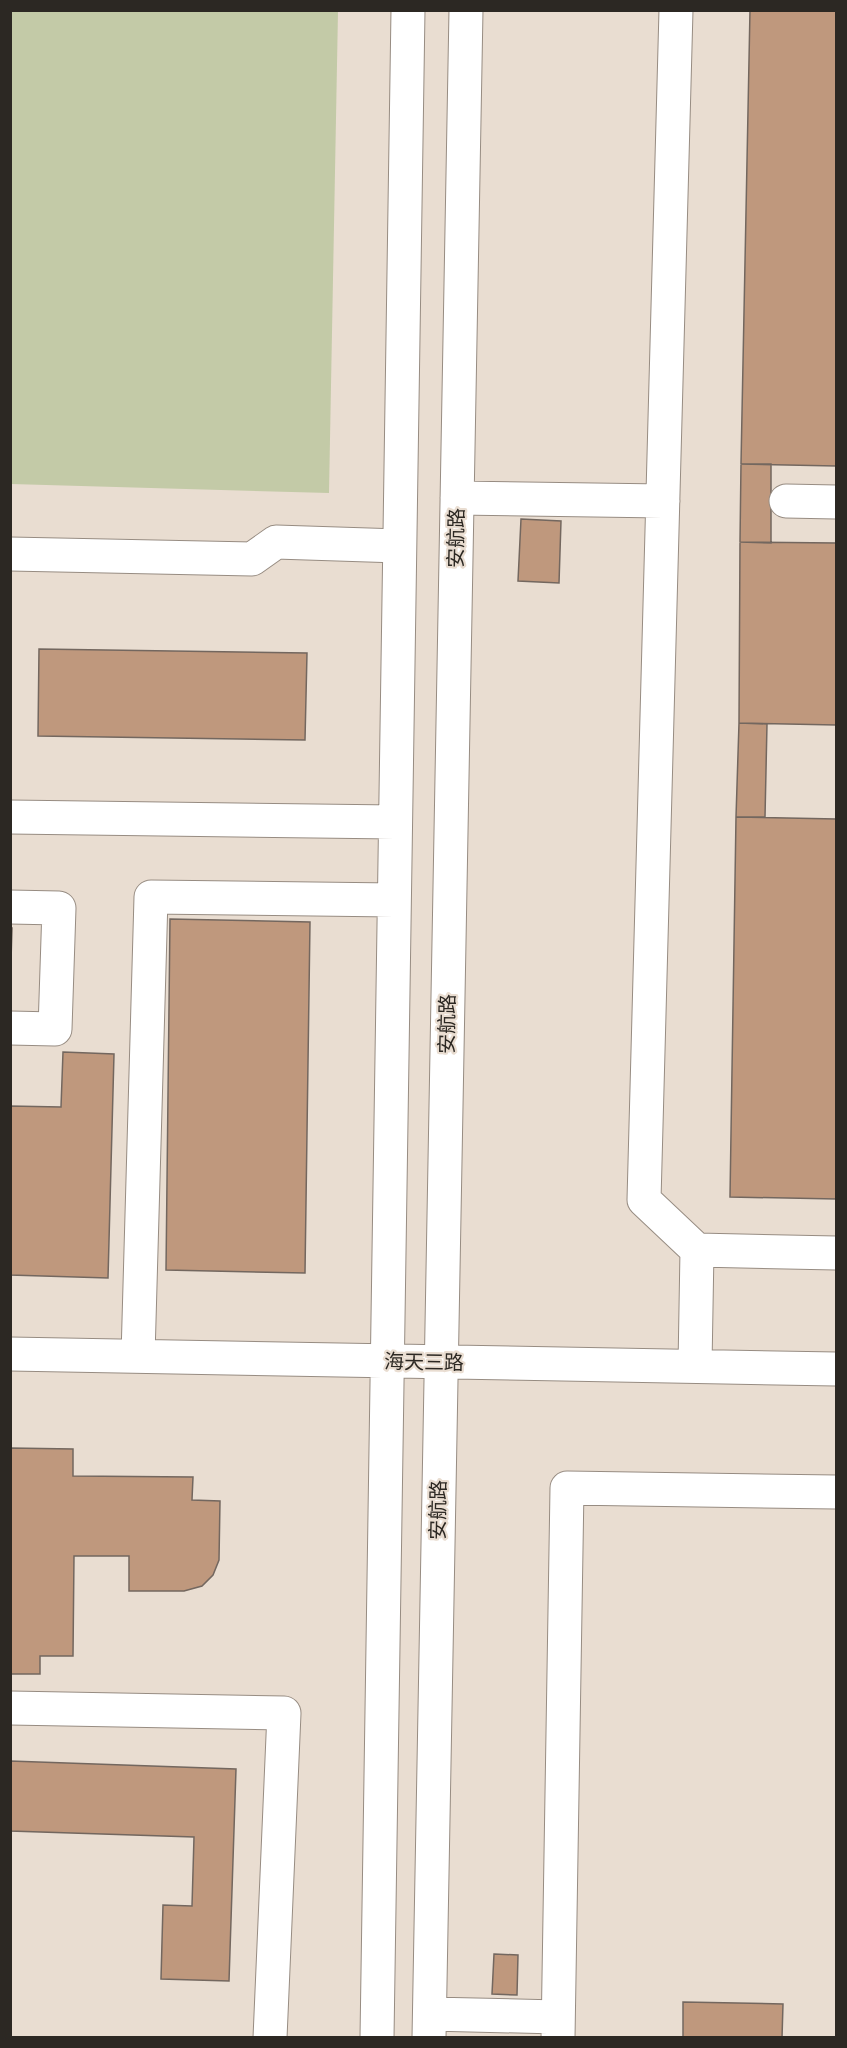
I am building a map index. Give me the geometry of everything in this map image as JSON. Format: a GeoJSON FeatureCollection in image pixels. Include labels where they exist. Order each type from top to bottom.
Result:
{"type":"FeatureCollection","features":[{"type":"Feature","properties":{"kind":"street"},"geometry":{"type":"LineString","coordinates":[[377,2037],[408,10]]}},
{"type":"Feature","properties":{"kind":"street","name":"安航路"},"geometry":{"type":"LineString","coordinates":[[430,2026],[466,10]]}},
{"type":"Feature","properties":{"kind":"street"},"geometry":{"type":"LineString","coordinates":[[676,10],[644,1200],[697,1250],[837,1253]]}},
{"type":"Feature","properties":{"kind":"street"},"geometry":{"type":"LineString","coordinates":[[457,498],[663,501]]}},
{"type":"Feature","properties":{"kind":"street"},"geometry":{"type":"LineString","coordinates":[[786,501],[837,502]]}},
{"type":"Feature","properties":{"kind":"street"},"geometry":{"type":"LineString","coordinates":[[10,554],[252,559],[276,542],[399,546]]}},
{"type":"Feature","properties":{"kind":"street"},"geometry":{"type":"LineString","coordinates":[[10,817],[395,822]]}},
{"type":"Feature","properties":{"kind":"street"},"geometry":{"type":"LineString","coordinates":[[138,1356],[151,897],[394,900]]}},
{"type":"Feature","properties":{"kind":"street"},"geometry":{"type":"LineString","coordinates":[[10,907],[59,908],[55,1029],[10,1028]]}},
{"type":"Feature","properties":{"kind":"street"},"geometry":{"type":"LineString","coordinates":[[695,1366],[697,1250]]}},
{"type":"Feature","properties":{"kind":"street","name":"海天三路"},"geometry":{"type":"LineString","coordinates":[[10,1354],[837,1369]]}},
{"type":"Feature","properties":{"kind":"street"},"geometry":{"type":"LineString","coordinates":[[430,2026],[558,2027],[567,1488],[837,1492]]}},
{"type":"Feature","properties":{"kind":"street"},"geometry":{"type":"LineString","coordinates":[[10,1708],[284,1713],[270,2037]]}},
{"type":"Feature","properties":{"kind":"green space"},"geometry":{"type":"Polygon","coordinates":[[[11,10],[338,11],[329,493],[11,484],[11,10]]]}},
{"type":"Feature","properties":{"kind":"building"},"geometry":{"type":"Polygon","coordinates":[[[750,10],[836,10],[836,466],[741,464],[750,10]]]}},
{"type":"Feature","properties":{"kind":"building"},"geometry":{"type":"Polygon","coordinates":[[[741,464],[771,464],[771,543],[740,542],[741,464]]]}},
{"type":"Feature","properties":{"kind":"building"},"geometry":{"type":"Polygon","coordinates":[[[521,519],[561,521],[559,583],[518,581],[521,519]]]}},
{"type":"Feature","properties":{"kind":"building"},"geometry":{"type":"Polygon","coordinates":[[[740,542],[836,543],[836,725],[739,723],[740,542]]]}},
{"type":"Feature","properties":{"kind":"building"},"geometry":{"type":"Polygon","coordinates":[[[39,649],[307,653],[305,740],[38,736],[39,649]]]}},
{"type":"Feature","properties":{"kind":"building"},"geometry":{"type":"Polygon","coordinates":[[[739,723],[767,724],[765,817],[736,817],[739,723]]]}},
{"type":"Feature","properties":{"kind":"building"},"geometry":{"type":"Polygon","coordinates":[[[736,817],[836,819],[836,1199],[730,1197],[736,817]]]}},
{"type":"Feature","properties":{"kind":"building"},"geometry":{"type":"Polygon","coordinates":[[[170,919],[310,922],[305,1273],[166,1270],[170,919]]]}},
{"type":"Feature","properties":{"kind":"building"},"geometry":{"type":"Polygon","coordinates":[[[10,928],[12,928],[10,993],[10,928]]]}},
{"type":"Feature","properties":{"kind":"building"},"geometry":{"type":"Polygon","coordinates":[[[63,1052],[114,1054],[108,1278],[10,1275],[10,1106],[61,1107],[63,1052]]]}},
{"type":"Feature","properties":{"kind":"building"},"geometry":{"type":"Polygon","coordinates":[[[10,1448],[73,1449],[73,1476],[193,1477],[192,1500],[220,1501],[219,1560],[213,1575],[202,1586],[184,1591],[129,1591],[129,1556],[74,1556],[73,1656],[40,1656],[40,1674],[10,1674],[10,1448]]]}},
{"type":"Feature","properties":{"kind":"building"},"geometry":{"type":"Polygon","coordinates":[[[10,1761],[236,1769],[229,1981],[161,1979],[163,1905],[192,1906],[194,1837],[10,1831],[10,1761]]]}},
{"type":"Feature","properties":{"kind":"building"},"geometry":{"type":"Polygon","coordinates":[[[494,1954],[518,1955],[517,1995],[492,1994],[494,1954]]]}},
{"type":"Feature","properties":{"kind":"building"},"geometry":{"type":"Polygon","coordinates":[[[683,2002],[783,2004],[782,2038],[683,2038],[683,2002]]]}}]}
